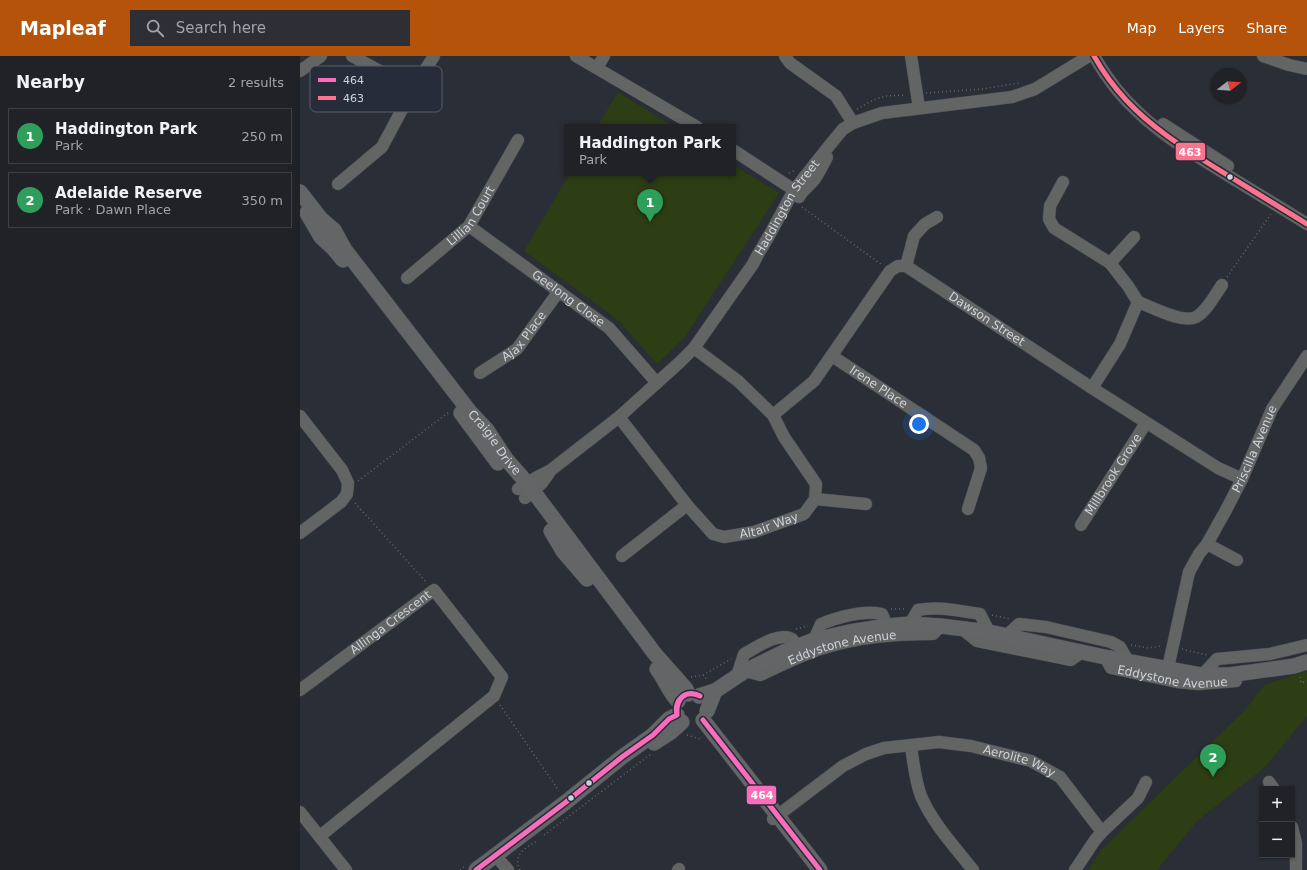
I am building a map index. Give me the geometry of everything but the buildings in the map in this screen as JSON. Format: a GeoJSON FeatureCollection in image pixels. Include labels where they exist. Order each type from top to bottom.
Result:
{"type":"FeatureCollection","features":[{"type":"Feature","properties":{"kind":"main road","name":"Craigie Drive"},"geometry":{"type":"LineString","coordinates":[[300,192],[321,219],[334,230],[345,250],[470,412],[487,430],[563,551],[594,587],[662,674],[674,697],[692,715],[820,870]]}},
{"type":"Feature","properties":{"kind":"main road","name":"Craigie Drive"},"geometry":{"type":"LineString","coordinates":[[300,204],[311,219],[321,237],[340,256],[423,362],[481,441],[526,490]]}},
{"type":"Feature","properties":{"kind":"main road","name":"Eddystone Avenue"},"geometry":{"type":"LineString","coordinates":[[476,870],[498,864],[566,802],[622,757],[653,735],[670,719],[692,715],[715,691],[741,673],[786,651],[814,640],[849,632],[910,624],[989,632],[1105,657],[1202,675],[1229,675],[1303,667]]}},
{"type":"Feature","properties":{"kind":"main road","name":"Craigie Drive"},"geometry":{"type":"LineString","coordinates":[[775,817],[810,870]]}},
{"type":"Feature","properties":{"kind":"street"},"geometry":{"type":"LineString","coordinates":[[300,71],[321,56]]}},
{"type":"Feature","properties":{"kind":"street"},"geometry":{"type":"LineString","coordinates":[[352,56],[370,66]]}},
{"type":"Feature","properties":{"kind":"street"},"geometry":{"type":"LineString","coordinates":[[428,66],[434,56]]}},
{"type":"Feature","properties":{"kind":"street"},"geometry":{"type":"LineString","coordinates":[[576,56],[692,124]]}},
{"type":"Feature","properties":{"kind":"street"},"geometry":{"type":"LineString","coordinates":[[598,68],[604,56]]}},
{"type":"Feature","properties":{"kind":"street"},"geometry":{"type":"LineString","coordinates":[[754,264],[758,261],[792,214],[802,192],[813,182],[830,152],[855,119],[836,96],[790,63],[785,56]]}},
{"type":"Feature","properties":{"kind":"street"},"geometry":{"type":"LineString","coordinates":[[911,56],[919,108]]}},
{"type":"Feature","properties":{"kind":"street","name":"Haddington Street"},"geometry":{"type":"LineString","coordinates":[[526,490],[619,417],[694,348],[754,264],[794,190],[843,129],[855,119],[882,113],[1012,97],[1035,89],[1089,56]]}},
{"type":"Feature","properties":{"kind":"street"},"geometry":{"type":"LineString","coordinates":[[1094,56],[1102,70],[1120,94],[1156,129],[1202,159],[1305,216]]}},
{"type":"Feature","properties":{"kind":"street"},"geometry":{"type":"LineString","coordinates":[[1103,56],[1130,93],[1159,120],[1305,216]]}},
{"type":"Feature","properties":{"kind":"street"},"geometry":{"type":"LineString","coordinates":[[1263,56],[1289,65],[1307,69]]}},
{"type":"Feature","properties":{"kind":"street"},"geometry":{"type":"LineString","coordinates":[[338,184],[382,147],[401,112]]}},
{"type":"Feature","properties":{"kind":"street","name":"Lillian Court"},"geometry":{"type":"LineString","coordinates":[[407,278],[469,226],[518,140]]}},
{"type":"Feature","properties":{"kind":"street"},"geometry":{"type":"LineString","coordinates":[[736,152],[794,190]]}},
{"type":"Feature","properties":{"kind":"street"},"geometry":{"type":"LineString","coordinates":[[1063,182],[1050,206],[1049,219],[1054,228],[1110,263],[1128,286],[1138,302],[1186,319],[1196,317],[1207,307],[1222,285]]}},
{"type":"Feature","properties":{"kind":"street"},"geometry":{"type":"LineString","coordinates":[[773,415],[814,381],[890,271],[898,266],[906,266],[914,236],[925,224],[937,217]]}},
{"type":"Feature","properties":{"kind":"street","name":"Geelong Close"},"geometry":{"type":"LineString","coordinates":[[469,226],[609,328],[657,383]]}},
{"type":"Feature","properties":{"kind":"street"},"geometry":{"type":"LineString","coordinates":[[1110,263],[1134,237]]}},
{"type":"Feature","properties":{"kind":"street","name":"Dawson Street"},"geometry":{"type":"LineString","coordinates":[[906,266],[1146,423],[1218,468],[1242,479]]}},
{"type":"Feature","properties":{"kind":"street","name":"Ajax Place"},"geometry":{"type":"LineString","coordinates":[[480,373],[517,349],[560,291]]}},
{"type":"Feature","properties":{"kind":"street"},"geometry":{"type":"LineString","coordinates":[[1092,388],[1120,344],[1138,302]]}},
{"type":"Feature","properties":{"kind":"street"},"geometry":{"type":"LineString","coordinates":[[694,348],[738,381],[773,415],[784,437],[816,484],[815,499],[866,504]]}},
{"type":"Feature","properties":{"kind":"street","name":"Irene Place"},"geometry":{"type":"LineString","coordinates":[[832,356],[974,450],[979,458],[981,468],[968,509]]}},
{"type":"Feature","properties":{"kind":"street","name":"Priscilla Avenue"},"geometry":{"type":"LineString","coordinates":[[1168,668],[1188,572],[1198,554],[1207,544],[1242,479],[1272,409],[1307,356]]}},
{"type":"Feature","properties":{"kind":"street"},"geometry":{"type":"LineString","coordinates":[[300,416],[342,470],[348,490],[341,502],[300,533]]}},
{"type":"Feature","properties":{"kind":"street","name":"Altair Way"},"geometry":{"type":"LineString","coordinates":[[619,417],[687,505],[713,534],[724,536],[754,532],[804,514],[815,499]]}},
{"type":"Feature","properties":{"kind":"street","name":"Millbrook Grove"},"geometry":{"type":"LineString","coordinates":[[1081,525],[1146,423]]}},
{"type":"Feature","properties":{"kind":"street"},"geometry":{"type":"LineString","coordinates":[[622,556],[687,505]]}},
{"type":"Feature","properties":{"kind":"street"},"geometry":{"type":"LineString","coordinates":[[1207,544],[1237,560]]}},
{"type":"Feature","properties":{"kind":"street","name":"Allinga Crescent"},"geometry":{"type":"LineString","coordinates":[[300,690],[434,590],[502,677],[494,696],[320,836]]}},
{"type":"Feature","properties":{"kind":"street"},"geometry":{"type":"LineString","coordinates":[[918,610],[929,608],[980,614],[989,632]]}},
{"type":"Feature","properties":{"kind":"street","name":"Eddystone Avenue"},"geometry":{"type":"LineString","coordinates":[[910,624],[918,610]]}},
{"type":"Feature","properties":{"kind":"street"},"geometry":{"type":"LineString","coordinates":[[821,624],[835,618],[874,612]]}},
{"type":"Feature","properties":{"kind":"street","name":"Eddystone Avenue"},"geometry":{"type":"LineString","coordinates":[[874,612],[882,614],[887,626]]}},
{"type":"Feature","properties":{"kind":"street","name":"Eddystone Avenue"},"geometry":{"type":"LineString","coordinates":[[814,640],[821,624]]}},
{"type":"Feature","properties":{"kind":"street"},"geometry":{"type":"LineString","coordinates":[[1006,636],[1019,624]]}},
{"type":"Feature","properties":{"kind":"street","name":"Eddystone Avenue"},"geometry":{"type":"LineString","coordinates":[[1019,624],[1046,627],[1111,642],[1120,647],[1128,661]]}},
{"type":"Feature","properties":{"kind":"street","name":"Eddystone Avenue"},"geometry":{"type":"LineString","coordinates":[[741,673],[760,675],[805,655],[840,644],[869,637],[900,634],[933,634],[941,626]]}},
{"type":"Feature","properties":{"kind":"street","name":"Eddystone Avenue"},"geometry":{"type":"LineString","coordinates":[[962,629],[977,641],[1071,660],[1082,652]]}},
{"type":"Feature","properties":{"kind":"street"},"geometry":{"type":"LineString","coordinates":[[741,673],[744,654],[780,636]]}},
{"type":"Feature","properties":{"kind":"street","name":"Eddystone Avenue"},"geometry":{"type":"LineString","coordinates":[[780,636],[792,639],[798,647]]}},
{"type":"Feature","properties":{"kind":"street","name":"Eddystone Avenue"},"geometry":{"type":"LineString","coordinates":[[1202,675],[1217,660],[1270,654],[1307,645]]}},
{"type":"Feature","properties":{"kind":"street","name":"Eddystone Avenue"},"geometry":{"type":"LineString","coordinates":[[1105,657],[1111,668],[1177,682],[1198,684],[1236,681],[1244,673]]}},
{"type":"Feature","properties":{"kind":"street","name":"Aerolite Way"},"geometry":{"type":"LineString","coordinates":[[775,817],[843,766],[866,754],[884,748],[939,742],[971,746],[1031,761],[1060,777],[1102,832]]}},
{"type":"Feature","properties":{"kind":"street"},"geometry":{"type":"LineString","coordinates":[[911,745],[915,774],[922,797],[937,825],[973,870]]}},
{"type":"Feature","properties":{"kind":"street"},"geometry":{"type":"LineString","coordinates":[[1075,870],[1102,832],[1138,798],[1146,782]]}},
{"type":"Feature","properties":{"kind":"street"},"geometry":{"type":"LineString","coordinates":[[300,812],[346,870]]}},
{"type":"Feature","properties":{"kind":"street"},"geometry":{"type":"LineString","coordinates":[[1295,839],[1296,870]]}},
{"type":"Feature","properties":{"kind":"path"},"geometry":{"type":"LineString","coordinates":[[855,119],[873,100],[886,96],[982,89],[1022,82]]}},
{"type":"Feature","properties":{"kind":"path"},"geometry":{"type":"LineString","coordinates":[[782,181],[788,173],[799,169]]}},
{"type":"Feature","properties":{"kind":"path"},"geometry":{"type":"LineString","coordinates":[[796,203],[890,271]]}},
{"type":"Feature","properties":{"kind":"path"},"geometry":{"type":"LineString","coordinates":[[1222,285],[1273,211]]}},
{"type":"Feature","properties":{"kind":"path"},"geometry":{"type":"LineString","coordinates":[[434,590],[348,490],[451,410]]}},
{"type":"Feature","properties":{"kind":"path"},"geometry":{"type":"LineString","coordinates":[[874,612],[880,609],[913,608],[918,610]]}},
{"type":"Feature","properties":{"kind":"path"},"geometry":{"type":"LineString","coordinates":[[980,614],[999,616],[1016,621],[1019,624]]}},
{"type":"Feature","properties":{"kind":"path"},"geometry":{"type":"LineString","coordinates":[[780,636],[787,631],[821,624]]}},
{"type":"Feature","properties":{"kind":"path"},"geometry":{"type":"LineString","coordinates":[[688,677],[703,675],[735,657],[744,654]]}},
{"type":"Feature","properties":{"kind":"path"},"geometry":{"type":"LineString","coordinates":[[1303,667],[1301,683],[1307,681]]}},
{"type":"Feature","properties":{"kind":"path"},"geometry":{"type":"LineString","coordinates":[[494,696],[562,794]]}},
{"type":"Feature","properties":{"kind":"path"},"geometry":{"type":"LineString","coordinates":[[520,870],[517,864],[517,857],[522,852],[655,750]]}},
{"type":"Feature","properties":{"kind":"green space"},"geometry":{"type":"Polygon","coordinates":[[[618,92],[669,124],[599,124],[618,92]]]}},
{"type":"Feature","properties":{"kind":"green space"},"geometry":{"type":"Polygon","coordinates":[[[736,167],[779,193],[685,337],[657,364],[618,320],[524,251],[568,176],[736,176],[736,167]]]}},
{"type":"Feature","properties":{"kind":"green space"},"geometry":{"type":"Polygon","coordinates":[[[1307,671],[1307,716],[1265,767],[1197,821],[1157,870],[1088,870],[1101,850],[1246,709],[1264,685],[1307,671]]]}},
{"type":"Feature","properties":{"kind":"transit line","name":"463"},"geometry":{"type":"LineString","coordinates":[[1094,56],[1113,85],[1136,110],[1156,127],[1200,158],[1307,224]]}},
{"type":"Feature","properties":{"kind":"transit line","name":"464"},"geometry":{"type":"LineString","coordinates":[[677,714],[677,704],[682,697],[690,693],[700,696]]}},
{"type":"Feature","properties":{"kind":"transit line","name":"464"},"geometry":{"type":"LineString","coordinates":[[677,714],[678,704],[682,697],[690,694],[700,696]]}},
{"type":"Feature","properties":{"kind":"transit line","name":"464"},"geometry":{"type":"LineString","coordinates":[[476,870],[566,802],[622,757],[653,735],[669,719],[677,715]]}},
{"type":"Feature","properties":{"kind":"transit line","name":"464"},"geometry":{"type":"LineString","coordinates":[[703,720],[820,870]]}},
{"type":"Feature","properties":{"kind":"place","name":"Haddington Park"},"geometry":{"type":"Point","coordinates":[650,222]}},
{"type":"Feature","properties":{"kind":"place","name":"Adelaide Reserve"},"geometry":{"type":"Point","coordinates":[1213,777]}}]}
